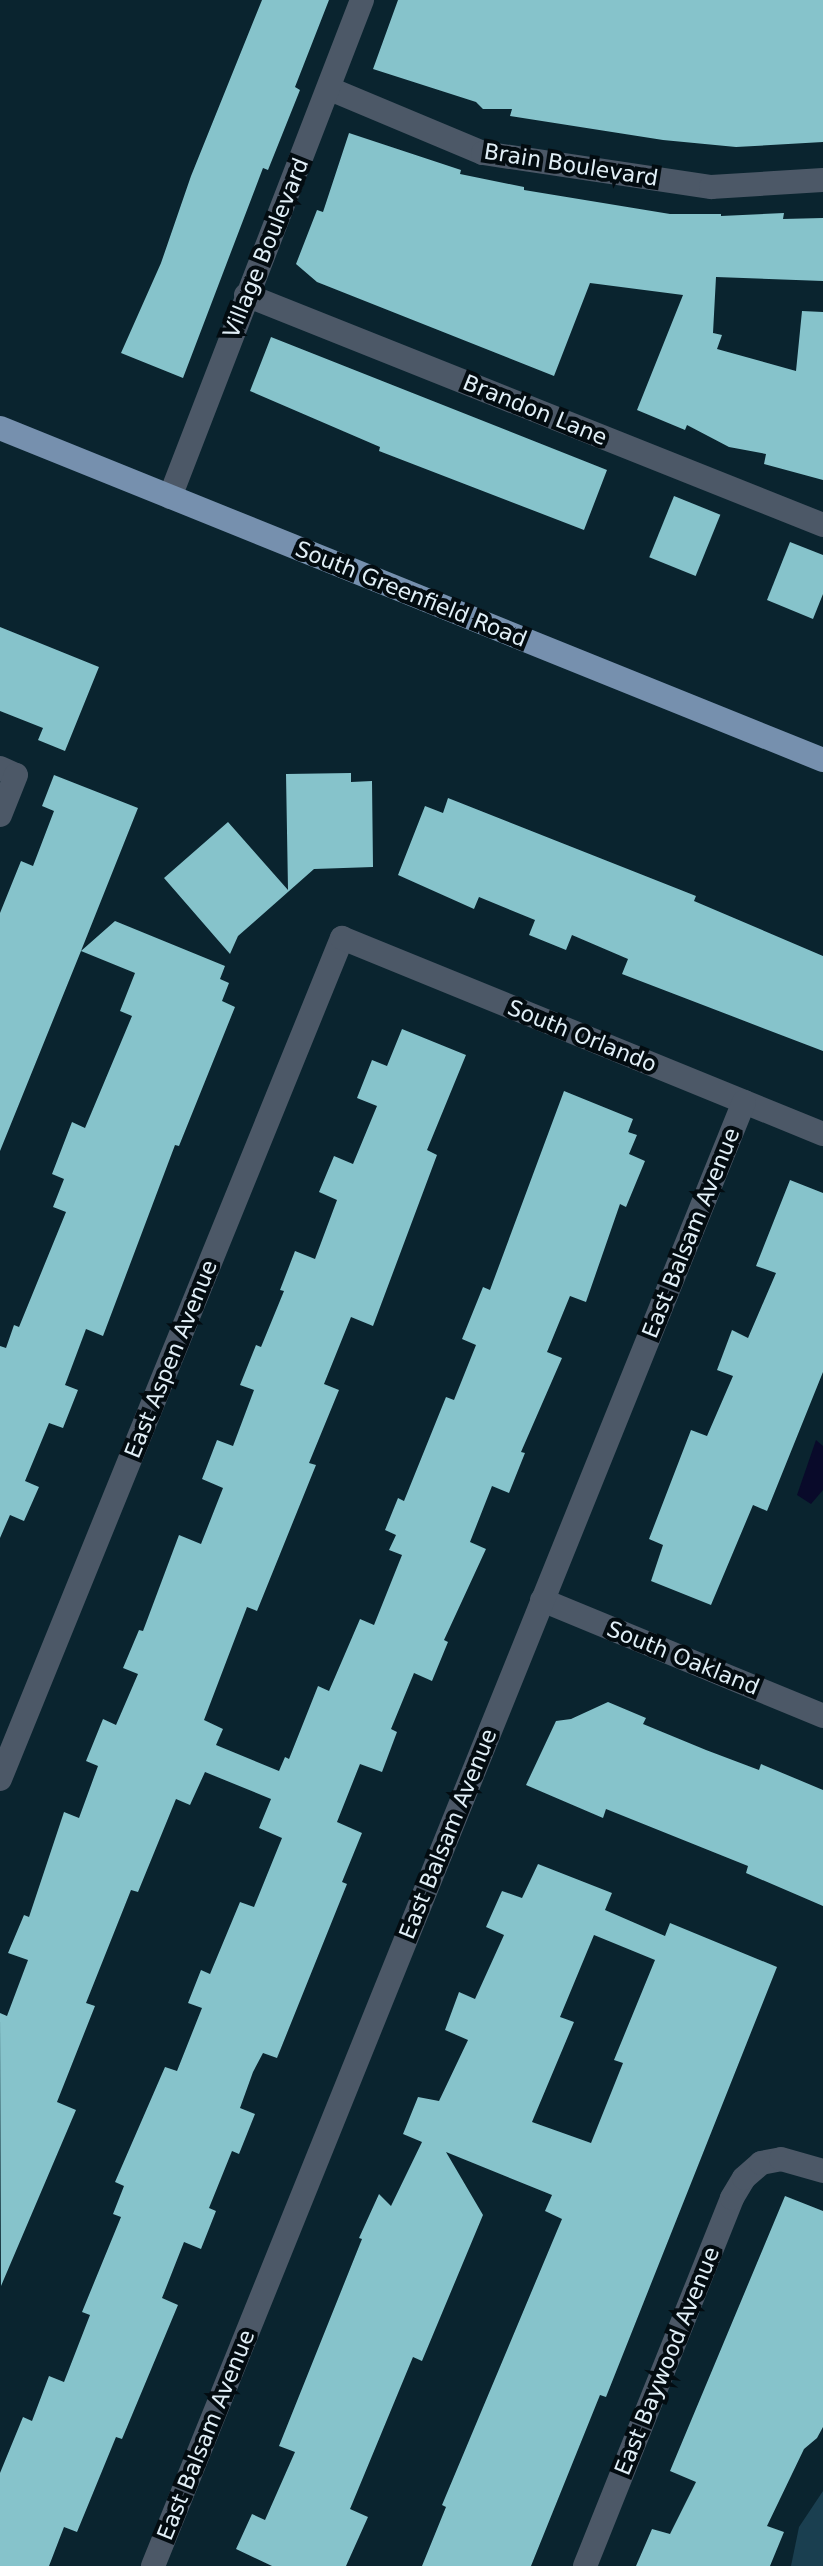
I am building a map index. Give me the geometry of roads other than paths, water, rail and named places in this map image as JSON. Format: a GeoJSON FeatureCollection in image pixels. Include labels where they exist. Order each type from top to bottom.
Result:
{"type":"FeatureCollection","features":[{"type":"Feature","properties":{"kind":"main road","name":"South Greenfield Road"},"geometry":{"type":"LineString","coordinates":[[0,428],[823,760]]}},
{"type":"Feature","properties":{"kind":"street","name":"Village Boulevard"},"geometry":{"type":"LineString","coordinates":[[170,497],[362,0]]}},
{"type":"Feature","properties":{"kind":"street","name":"Brain Boulevard"},"geometry":{"type":"LineString","coordinates":[[330,89],[483,153],[711,187],[823,180]]}},
{"type":"Feature","properties":{"kind":"street","name":"Brandon Lane"},"geometry":{"type":"LineString","coordinates":[[246,295],[823,525]]}},
{"type":"Feature","properties":{"kind":"street"},"geometry":{"type":"LineString","coordinates":[[0,768],[16,775],[0,815]]}},
{"type":"Feature","properties":{"kind":"street","name":"South Orlando"},"geometry":{"type":"LineString","coordinates":[[342,938],[823,1134]]}},
{"type":"Feature","properties":{"kind":"street","name":"East Aspen Avenue"},"geometry":{"type":"LineString","coordinates":[[0,1779],[342,938]]}},
{"type":"Feature","properties":{"kind":"street","name":"East Balsam Avenue"},"geometry":{"type":"LineString","coordinates":[[153,2566],[744,1102]]}},
{"type":"Feature","properties":{"kind":"street","name":"South Oakland"},"geometry":{"type":"LineString","coordinates":[[542,1600],[823,1716]]}},
{"type":"Feature","properties":{"kind":"street","name":"East Baywood Avenue"},"geometry":{"type":"LineString","coordinates":[[585,2566],[732,2198],[744,2178],[761,2163],[781,2159],[823,2171]]}}]}
